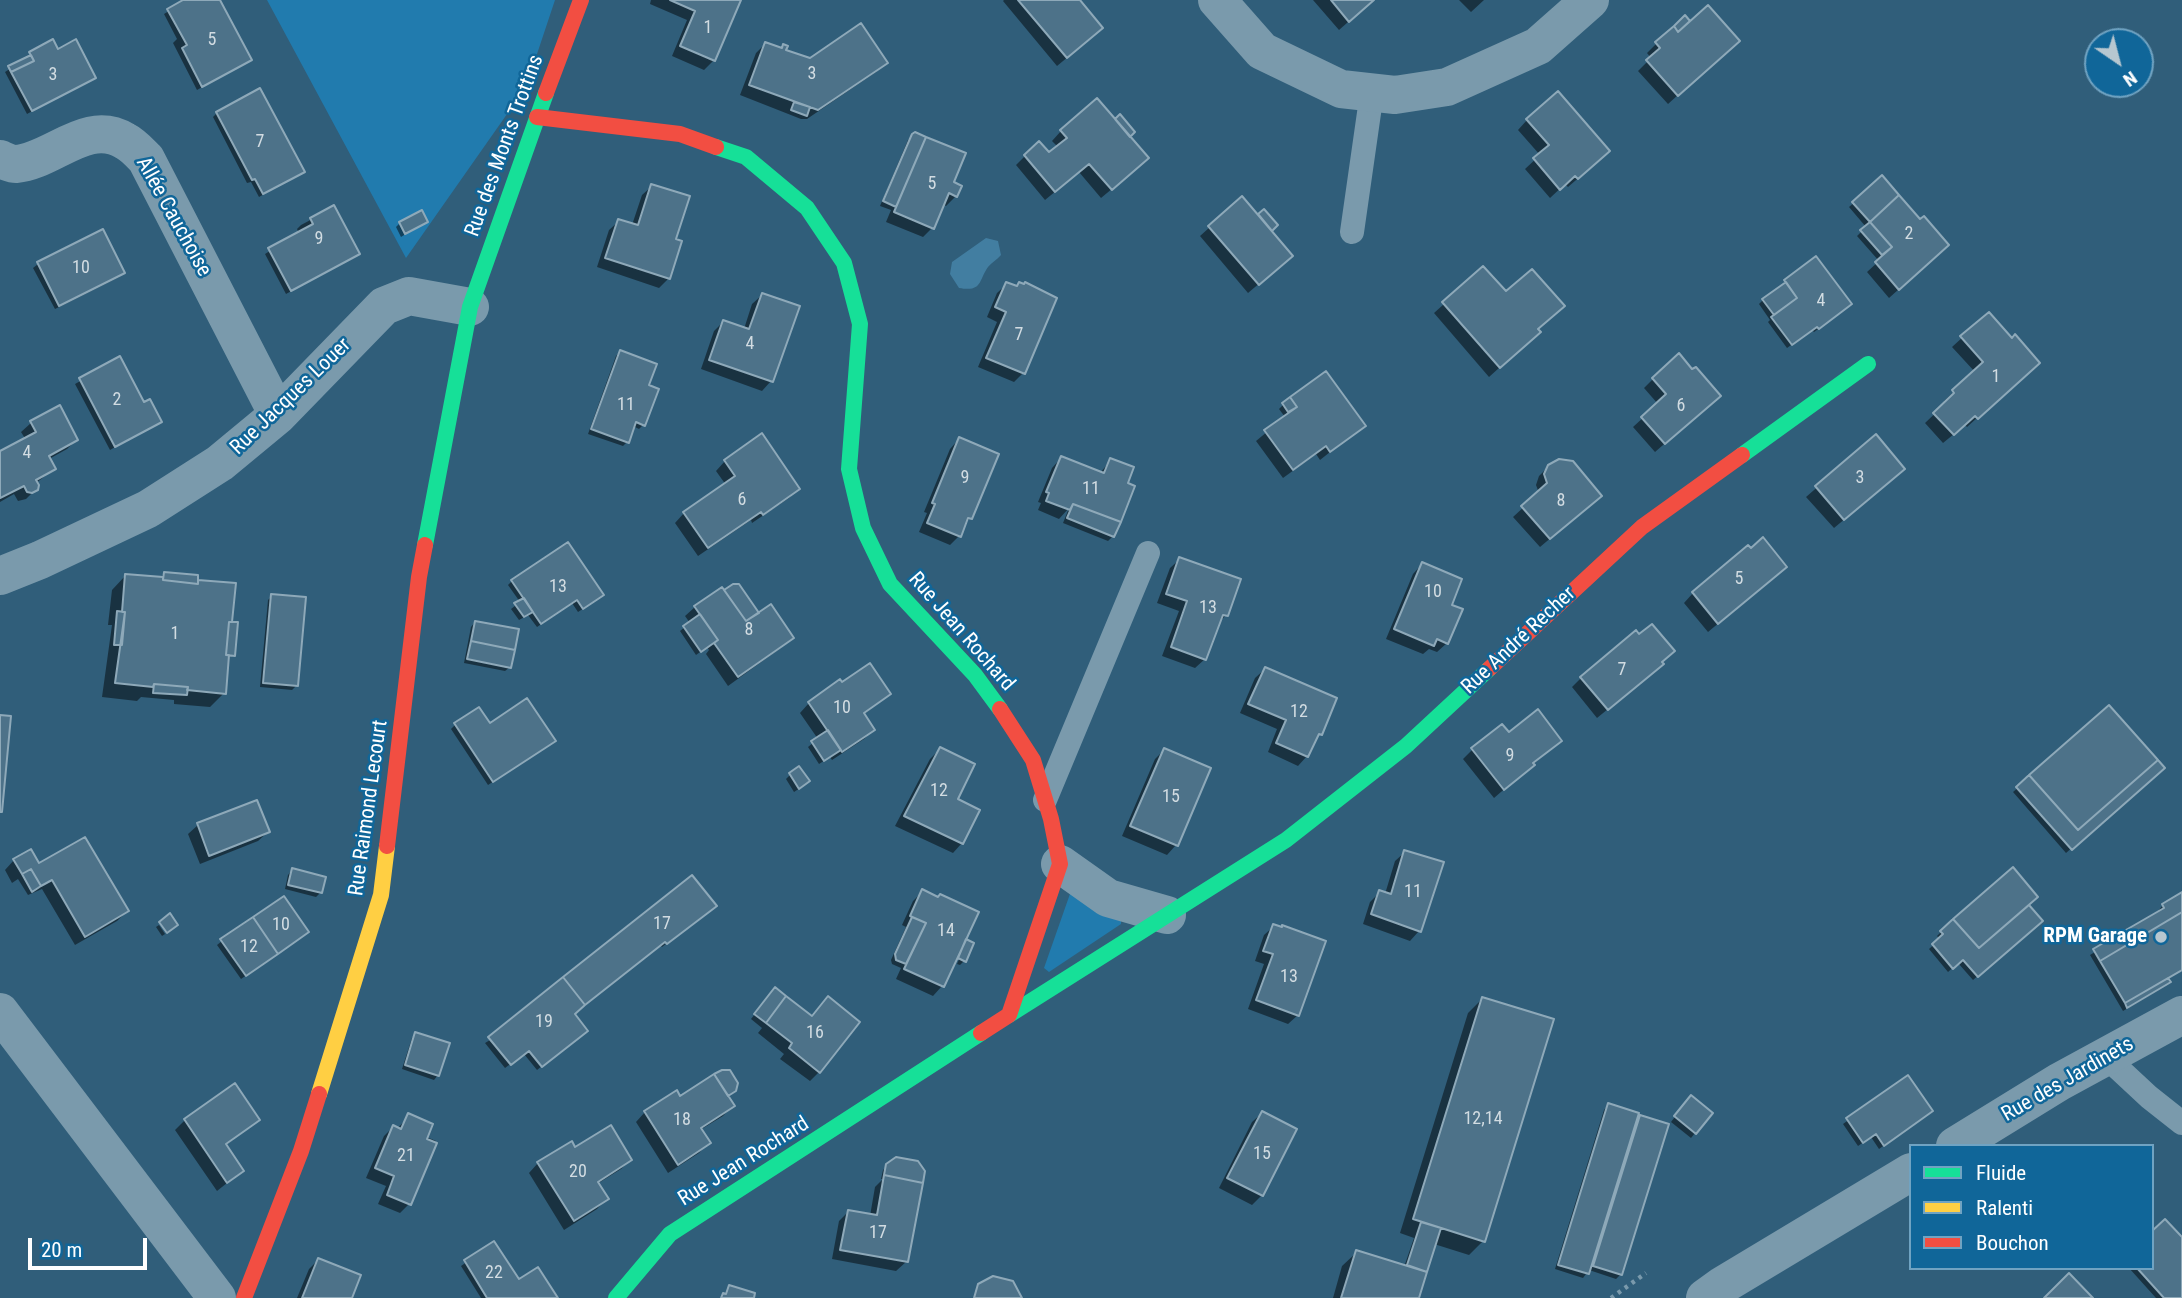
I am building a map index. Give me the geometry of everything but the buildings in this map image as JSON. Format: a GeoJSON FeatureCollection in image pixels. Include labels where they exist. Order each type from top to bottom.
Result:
{"type":"FeatureCollection","features":[{"type":"Feature","properties":{"kind":"street","name":"Rue des Monts Trottins"},"geometry":{"type":"LineString","coordinates":[[470,307],[581,0]]}},
{"type":"Feature","properties":{"kind":"street"},"geometry":{"type":"LineString","coordinates":[[1217,0],[1262,51],[1341,89],[1395,95],[1447,87],[1538,46],[1590,0]]}},
{"type":"Feature","properties":{"kind":"street","name":"Rue Jean Rochard"},"geometry":{"type":"LineString","coordinates":[[537,117],[680,134],[746,157],[807,208],[844,263],[860,324],[849,469],[863,528],[890,584],[975,675],[1033,760],[1060,864]]}},
{"type":"Feature","properties":{"kind":"street","name":"Allée Cauchoise"},"geometry":{"type":"LineString","coordinates":[[0,159],[14,164],[43,155],[79,138],[105,134],[125,141],[146,159],[278,415]]}},
{"type":"Feature","properties":{"kind":"street","name":"Rue Jacques Louer"},"geometry":{"type":"LineString","coordinates":[[0,576],[148,509],[220,463],[278,415],[384,306],[409,296],[470,307]]}},
{"type":"Feature","properties":{"kind":"street","name":"Rue Raimond Lecourt"},"geometry":{"type":"LineString","coordinates":[[244,1298],[301,1151],[381,895],[419,577],[470,307]]}},
{"type":"Feature","properties":{"kind":"street","name":"Rue André Recher"},"geometry":{"type":"LineString","coordinates":[[1009,1015],[1286,840],[1395,755],[1642,527],[1868,364]]}},
{"type":"Feature","properties":{"kind":"street"},"geometry":{"type":"LineString","coordinates":[[1009,1015],[1060,864],[1108,898],[1167,915]]}},
{"type":"Feature","properties":{"kind":"street"},"geometry":{"type":"LineString","coordinates":[[0,1012],[217,1298]]}},
{"type":"Feature","properties":{"kind":"street","name":"Rue Jean Rochard"},"geometry":{"type":"LineString","coordinates":[[616,1298],[670,1234],[1009,1015]]}},
{"type":"Feature","properties":{"kind":"street","name":"Rue des Jardinets"},"geometry":{"type":"LineString","coordinates":[[1958,1144],[2106,1057],[2182,1016]]}},
{"type":"Feature","properties":{"kind":"street"},"geometry":{"type":"LineString","coordinates":[[1705,1298],[1909,1173]]}},
{"type":"Feature","properties":{"kind":"lane"},"geometry":{"type":"LineString","coordinates":[[1352,232],[1371,92]]}},
{"type":"Feature","properties":{"kind":"lane"},"geometry":{"type":"LineString","coordinates":[[1045,800],[1148,553]]}},
{"type":"Feature","properties":{"kind":"lane"},"geometry":{"type":"LineString","coordinates":[[2106,1057],[2148,1097],[2182,1123]]}},
{"type":"Feature","properties":{"kind":"path"},"geometry":{"type":"LineString","coordinates":[[1611,1298],[1646,1273]]}},
{"type":"Feature","properties":{"kind":"shaded area"},"geometry":{"type":"Polygon","coordinates":[[[267,0],[555,0],[533,66],[512,107],[406,258],[267,0]]]}},
{"type":"Feature","properties":{"kind":"shaded area"},"geometry":{"type":"Polygon","coordinates":[[[986,238],[998,241],[1001,255],[988,267],[976,287],[959,288],[950,274],[952,262],[986,238]]]}},
{"type":"Feature","properties":{"kind":"shaded area"},"geometry":{"type":"Polygon","coordinates":[[[1071,891],[1121,917],[1121,924],[1049,972],[1044,968],[1071,891]]]}},
{"type":"Feature","properties":{"kind":"traffic: fast"},"geometry":{"type":"LineString","coordinates":[[425,545],[470,307],[546,93]]}},
{"type":"Feature","properties":{"kind":"traffic: fast"},"geometry":{"type":"LineString","coordinates":[[716,147],[746,157],[807,208],[844,263],[860,324],[849,469],[863,528],[890,584],[975,675],[1000,709]]}},
{"type":"Feature","properties":{"kind":"traffic: fast"},"geometry":{"type":"LineString","coordinates":[[1742,455],[1868,364]]}},
{"type":"Feature","properties":{"kind":"traffic: fast"},"geometry":{"type":"LineString","coordinates":[[1009,1015],[1286,840],[1406,746],[1489,669]]}},
{"type":"Feature","properties":{"kind":"traffic: fast"},"geometry":{"type":"LineString","coordinates":[[616,1298],[670,1234],[981,1033]]}},
{"type":"Feature","properties":{"kind":"traffic: slow"},"geometry":{"type":"LineString","coordinates":[[319,1094],[381,895],[387,846]]}},
{"type":"Feature","properties":{"kind":"traffic: jam"},"geometry":{"type":"LineString","coordinates":[[546,93],[581,0]]}},
{"type":"Feature","properties":{"kind":"traffic: jam"},"geometry":{"type":"LineString","coordinates":[[537,117],[680,134],[716,147]]}},
{"type":"Feature","properties":{"kind":"traffic: jam"},"geometry":{"type":"LineString","coordinates":[[1489,669],[1642,527],[1742,455]]}},
{"type":"Feature","properties":{"kind":"traffic: jam"},"geometry":{"type":"LineString","coordinates":[[387,846],[425,545]]}},
{"type":"Feature","properties":{"kind":"traffic: jam"},"geometry":{"type":"LineString","coordinates":[[981,1033],[1009,1015],[1060,864],[1051,819],[1033,760],[1000,709]]}},
{"type":"Feature","properties":{"kind":"traffic: jam"},"geometry":{"type":"LineString","coordinates":[[244,1298],[301,1151],[319,1094]]}},
{"type":"Feature","properties":{"kind":"place","name":"RPM Garage"},"geometry":{"type":"Point","coordinates":[2161,937]}}]}
